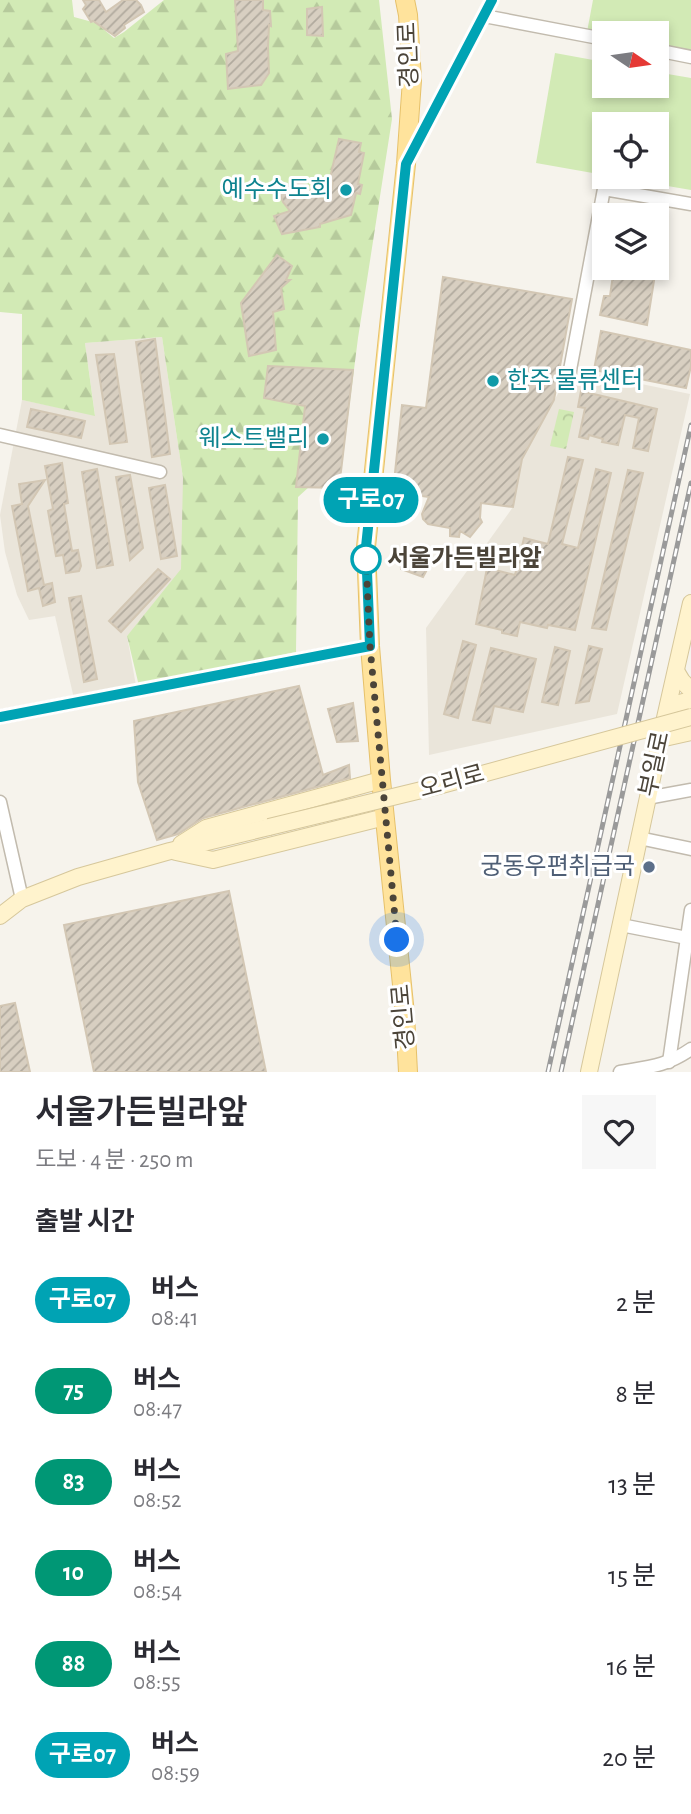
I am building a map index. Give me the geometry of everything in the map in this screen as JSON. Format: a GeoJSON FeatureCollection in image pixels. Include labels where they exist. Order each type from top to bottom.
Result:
{"type":"FeatureCollection","features":[{"type":"Feature","properties":{"kind":"main road","name":"경인로"},"geometry":{"type":"LineString","coordinates":[[407,8],[412,80],[406,164],[366,547],[370,646],[405,1014],[408,1072]]}},
{"type":"Feature","properties":{"kind":"main road","name":"부일로"},"geometry":{"type":"LineString","coordinates":[[589,1072],[691,603]]}},
{"type":"Feature","properties":{"kind":"main road"},"geometry":{"type":"LineString","coordinates":[[676,671],[691,690]]}},
{"type":"Feature","properties":{"kind":"main road"},"geometry":{"type":"LineString","coordinates":[[667,706],[691,700]]}},
{"type":"Feature","properties":{"kind":"main road","name":"오리로"},"geometry":{"type":"LineString","coordinates":[[0,915],[22,899],[78,877],[170,851],[438,786],[691,717]]}},
{"type":"Feature","properties":{"kind":"main road"},"geometry":{"type":"LineString","coordinates":[[660,739],[691,732]]}},
{"type":"Feature","properties":{"kind":"main road","name":"오리로"},"geometry":{"type":"LineString","coordinates":[[170,851],[206,828],[381,780]]}},
{"type":"Feature","properties":{"kind":"main road","name":"오리로"},"geometry":{"type":"LineString","coordinates":[[170,851],[213,860],[385,817]]}},
{"type":"Feature","properties":{"kind":"street"},"geometry":{"type":"LineString","coordinates":[[406,164],[492,0]]}},
{"type":"Feature","properties":{"kind":"street"},"geometry":{"type":"LineString","coordinates":[[484,16],[592,37]]}},
{"type":"Feature","properties":{"kind":"street"},"geometry":{"type":"LineString","coordinates":[[669,53],[691,57]]}},
{"type":"Feature","properties":{"kind":"street"},"geometry":{"type":"LineString","coordinates":[[570,370],[604,188],[691,204]]}},
{"type":"Feature","properties":{"kind":"street"},"geometry":{"type":"LineString","coordinates":[[0,435],[160,472]]}},
{"type":"Feature","properties":{"kind":"street"},"geometry":{"type":"LineString","coordinates":[[0,717],[370,646]]}},
{"type":"Feature","properties":{"kind":"street"},"geometry":{"type":"LineString","coordinates":[[648,798],[691,790]]}},
{"type":"Feature","properties":{"kind":"street"},"geometry":{"type":"LineString","coordinates":[[0,802],[22,899]]}},
{"type":"Feature","properties":{"kind":"street"},"geometry":{"type":"LineString","coordinates":[[639,838],[691,849]]}},
{"type":"Feature","properties":{"kind":"street"},"geometry":{"type":"LineString","coordinates":[[664,1066],[691,916]]}},
{"type":"Feature","properties":{"kind":"street"},"geometry":{"type":"LineString","coordinates":[[621,925],[687,938]]}},
{"type":"Feature","properties":{"kind":"street"},"geometry":{"type":"LineString","coordinates":[[620,1072],[664,1066],[691,1049]]}},
{"type":"Feature","properties":{"kind":"shaded area"},"geometry":{"type":"Polygon","coordinates":[[[162,337],[183,478],[187,557],[173,585],[127,636],[137,691],[75,703],[55,616],[29,620],[17,595],[5,552],[0,515],[22,400],[95,415],[85,343],[162,337]]]}},
{"type":"Feature","properties":{"kind":"shaded area"},"geometry":{"type":"Polygon","coordinates":[[[578,371],[690,394],[617,714],[429,755],[426,628],[513,507],[522,459],[560,390],[578,371]]]}},
{"type":"Feature","properties":{"kind":"green space"},"geometry":{"type":"Polygon","coordinates":[[[0,0],[72,0],[74,17],[96,23],[114,38],[164,0],[379,0],[392,119],[358,338],[339,488],[309,487],[298,497],[296,652],[139,686],[127,636],[181,569],[183,478],[162,337],[85,343],[95,416],[22,400],[22,314],[0,312],[0,0]]]}},
{"type":"Feature","properties":{"kind":"green space"},"geometry":{"type":"Polygon","coordinates":[[[593,0],[691,0],[691,51],[669,47],[669,21],[592,21],[592,32],[587,32],[593,0]]]}},
{"type":"Feature","properties":{"kind":"green space"},"geometry":{"type":"Polygon","coordinates":[[[555,53],[592,60],[592,98],[669,98],[669,74],[691,78],[691,190],[669,186],[669,112],[592,112],[592,173],[536,163],[555,53]]]}},
{"type":"Feature","properties":{"kind":"green space"},"geometry":{"type":"Polygon","coordinates":[[[559,409],[574,412],[566,449],[550,446],[559,409]]]}},
{"type":"Feature","properties":{"kind":"building"},"geometry":{"type":"Polygon","coordinates":[[[83,0],[99,0],[106,12],[123,0],[136,0],[144,12],[124,25],[125,28],[115,36],[91,22],[83,9],[86,5],[83,0]]]}},
{"type":"Feature","properties":{"kind":"building"},"geometry":{"type":"Polygon","coordinates":[[[235,0],[263,0],[263,10],[270,11],[269,73],[261,85],[228,89],[226,54],[238,51],[235,0]]]}},
{"type":"Feature","properties":{"kind":"building"},"geometry":{"type":"Polygon","coordinates":[[[322,7],[323,36],[307,35],[307,9],[322,7]]]}},
{"type":"Feature","properties":{"kind":"building","name":"예수수도회"},"geometry":{"type":"Polygon","coordinates":[[[339,139],[361,143],[359,152],[364,153],[358,184],[362,185],[360,194],[356,193],[351,215],[320,224],[320,227],[282,234],[274,216],[290,211],[280,194],[285,186],[297,182],[307,186],[310,194],[329,201],[333,183],[330,178],[339,139]]]}},
{"type":"Feature","properties":{"kind":"building"},"geometry":{"type":"Polygon","coordinates":[[[277,255],[292,266],[286,280],[290,280],[281,288],[284,309],[273,312],[276,350],[249,356],[241,303],[277,255]]]}},
{"type":"Feature","properties":{"kind":"building","name":"한주 물류센터"},"geometry":{"type":"Polygon","coordinates":[[[443,277],[572,299],[554,400],[522,459],[513,507],[481,503],[482,522],[470,537],[460,531],[459,537],[450,536],[450,528],[428,524],[422,514],[429,497],[393,492],[402,405],[426,408],[443,277]]]}},
{"type":"Feature","properties":{"kind":"building"},"geometry":{"type":"Polygon","coordinates":[[[612,280],[654,280],[647,325],[600,315],[604,296],[610,296],[612,280]]]}},
{"type":"Feature","properties":{"kind":"building"},"geometry":{"type":"Polygon","coordinates":[[[601,331],[691,350],[686,388],[594,370],[601,331]]]}},
{"type":"Feature","properties":{"kind":"building"},"geometry":{"type":"Polygon","coordinates":[[[155,339],[170,454],[152,457],[136,342],[155,339]]]}},
{"type":"Feature","properties":{"kind":"building"},"geometry":{"type":"Polygon","coordinates":[[[114,354],[127,442],[110,444],[96,355],[114,354]]]}},
{"type":"Feature","properties":{"kind":"building","name":"웨스트밸리"},"geometry":{"type":"Polygon","coordinates":[[[268,366],[353,370],[339,488],[296,487],[305,406],[264,398],[268,366]]]}},
{"type":"Feature","properties":{"kind":"building"},"geometry":{"type":"Polygon","coordinates":[[[581,391],[657,409],[648,451],[633,448],[639,418],[625,415],[618,445],[602,442],[603,439],[589,435],[588,439],[579,437],[585,408],[578,407],[581,391]]]}},
{"type":"Feature","properties":{"kind":"building"},"geometry":{"type":"Polygon","coordinates":[[[31,409],[85,421],[81,438],[27,427],[31,409]]]}},
{"type":"Feature","properties":{"kind":"building"},"geometry":{"type":"Polygon","coordinates":[[[568,457],[583,460],[562,544],[578,548],[596,469],[611,473],[575,630],[520,622],[517,636],[476,624],[487,568],[515,575],[524,538],[548,544],[568,457]]]}},
{"type":"Feature","properties":{"kind":"building"},"geometry":{"type":"Polygon","coordinates":[[[62,463],[68,503],[64,504],[72,551],[78,550],[81,566],[79,571],[66,573],[63,555],[56,556],[48,511],[53,509],[45,466],[62,463]]]}},
{"type":"Feature","properties":{"kind":"building"},"geometry":{"type":"Polygon","coordinates":[[[97,469],[113,565],[97,568],[82,472],[97,469]]]}},
{"type":"Feature","properties":{"kind":"building"},"geometry":{"type":"Polygon","coordinates":[[[628,470],[643,473],[606,630],[592,628],[628,470]]]}},
{"type":"Feature","properties":{"kind":"building"},"geometry":{"type":"Polygon","coordinates":[[[130,475],[143,548],[130,560],[116,477],[130,475]]]}},
{"type":"Feature","properties":{"kind":"building"},"geometry":{"type":"Polygon","coordinates":[[[45,480],[28,506],[44,585],[52,583],[55,602],[43,606],[39,588],[28,591],[12,506],[22,504],[19,484],[45,480]]]}},
{"type":"Feature","properties":{"kind":"building"},"geometry":{"type":"Polygon","coordinates":[[[165,485],[177,556],[161,559],[149,488],[165,485]]]}},
{"type":"Feature","properties":{"kind":"building"},"geometry":{"type":"Polygon","coordinates":[[[400,553],[430,564],[423,577],[401,569],[400,553]]]}},
{"type":"Feature","properties":{"kind":"building"},"geometry":{"type":"Polygon","coordinates":[[[158,569],[170,579],[121,632],[109,621],[158,569]]]}},
{"type":"Feature","properties":{"kind":"building"},"geometry":{"type":"Polygon","coordinates":[[[81,596],[97,679],[84,682],[69,598],[81,596]]]}},
{"type":"Feature","properties":{"kind":"building"},"geometry":{"type":"Polygon","coordinates":[[[463,641],[476,645],[458,718],[444,714],[463,641]]]}},
{"type":"Feature","properties":{"kind":"building"},"geometry":{"type":"Polygon","coordinates":[[[589,646],[602,649],[589,701],[576,703],[589,646]]]}},
{"type":"Feature","properties":{"kind":"building"},"geometry":{"type":"Polygon","coordinates":[[[555,647],[570,651],[558,705],[542,702],[555,647]]]}},
{"type":"Feature","properties":{"kind":"building"},"geometry":{"type":"Polygon","coordinates":[[[491,648],[536,659],[523,712],[494,706],[490,723],[473,720],[491,648]]]}},
{"type":"Feature","properties":{"kind":"building"},"geometry":{"type":"Polygon","coordinates":[[[299,686],[323,775],[349,765],[350,778],[203,818],[178,834],[157,840],[138,782],[134,721],[299,686]]]}},
{"type":"Feature","properties":{"kind":"building"},"geometry":{"type":"Polygon","coordinates":[[[353,703],[358,741],[337,742],[328,709],[353,703]]]}},
{"type":"Feature","properties":{"kind":"building"},"geometry":{"type":"Polygon","coordinates":[[[229,891],[266,1072],[94,1072],[64,925],[229,891]]]}},
{"type":"Feature","properties":{"kind":"building"},"geometry":{"type":"Polygon","coordinates":[[[15,1003],[30,1072],[0,1072],[0,1006],[15,1003]]]}},
{"type":"Feature","properties":{"kind":"railway"},"geometry":{"type":"LineString","coordinates":[[548,1072],[691,425]]}},
{"type":"Feature","properties":{"kind":"railway"},"geometry":{"type":"LineString","coordinates":[[561,1072],[691,483]]}},
{"type":"Feature","properties":{"kind":"bus line","name":"구로07"},"geometry":{"type":"LineString","coordinates":[[0,717],[370,646],[366,547],[406,164],[492,0]]}},
{"type":"Feature","properties":{"kind":"place","name":"예수수도회"},"geometry":{"type":"Point","coordinates":[346,190]}},
{"type":"Feature","properties":{"kind":"place","name":"한주 물류센터"},"geometry":{"type":"Point","coordinates":[493,381]}},
{"type":"Feature","properties":{"kind":"place","name":"웨스트밸리"},"geometry":{"type":"Point","coordinates":[323,439]}},
{"type":"Feature","properties":{"kind":"place","name":"서울가든빌라앞"},"geometry":{"type":"Point","coordinates":[366,559]}},
{"type":"Feature","properties":{"kind":"place","name":"궁동우편취급국"},"geometry":{"type":"Point","coordinates":[649,867]}},
{"type":"Feature","properties":{"kind":"route"},"geometry":{"type":"LineString","coordinates":[[366,559],[370,646],[397,940]]}}]}
